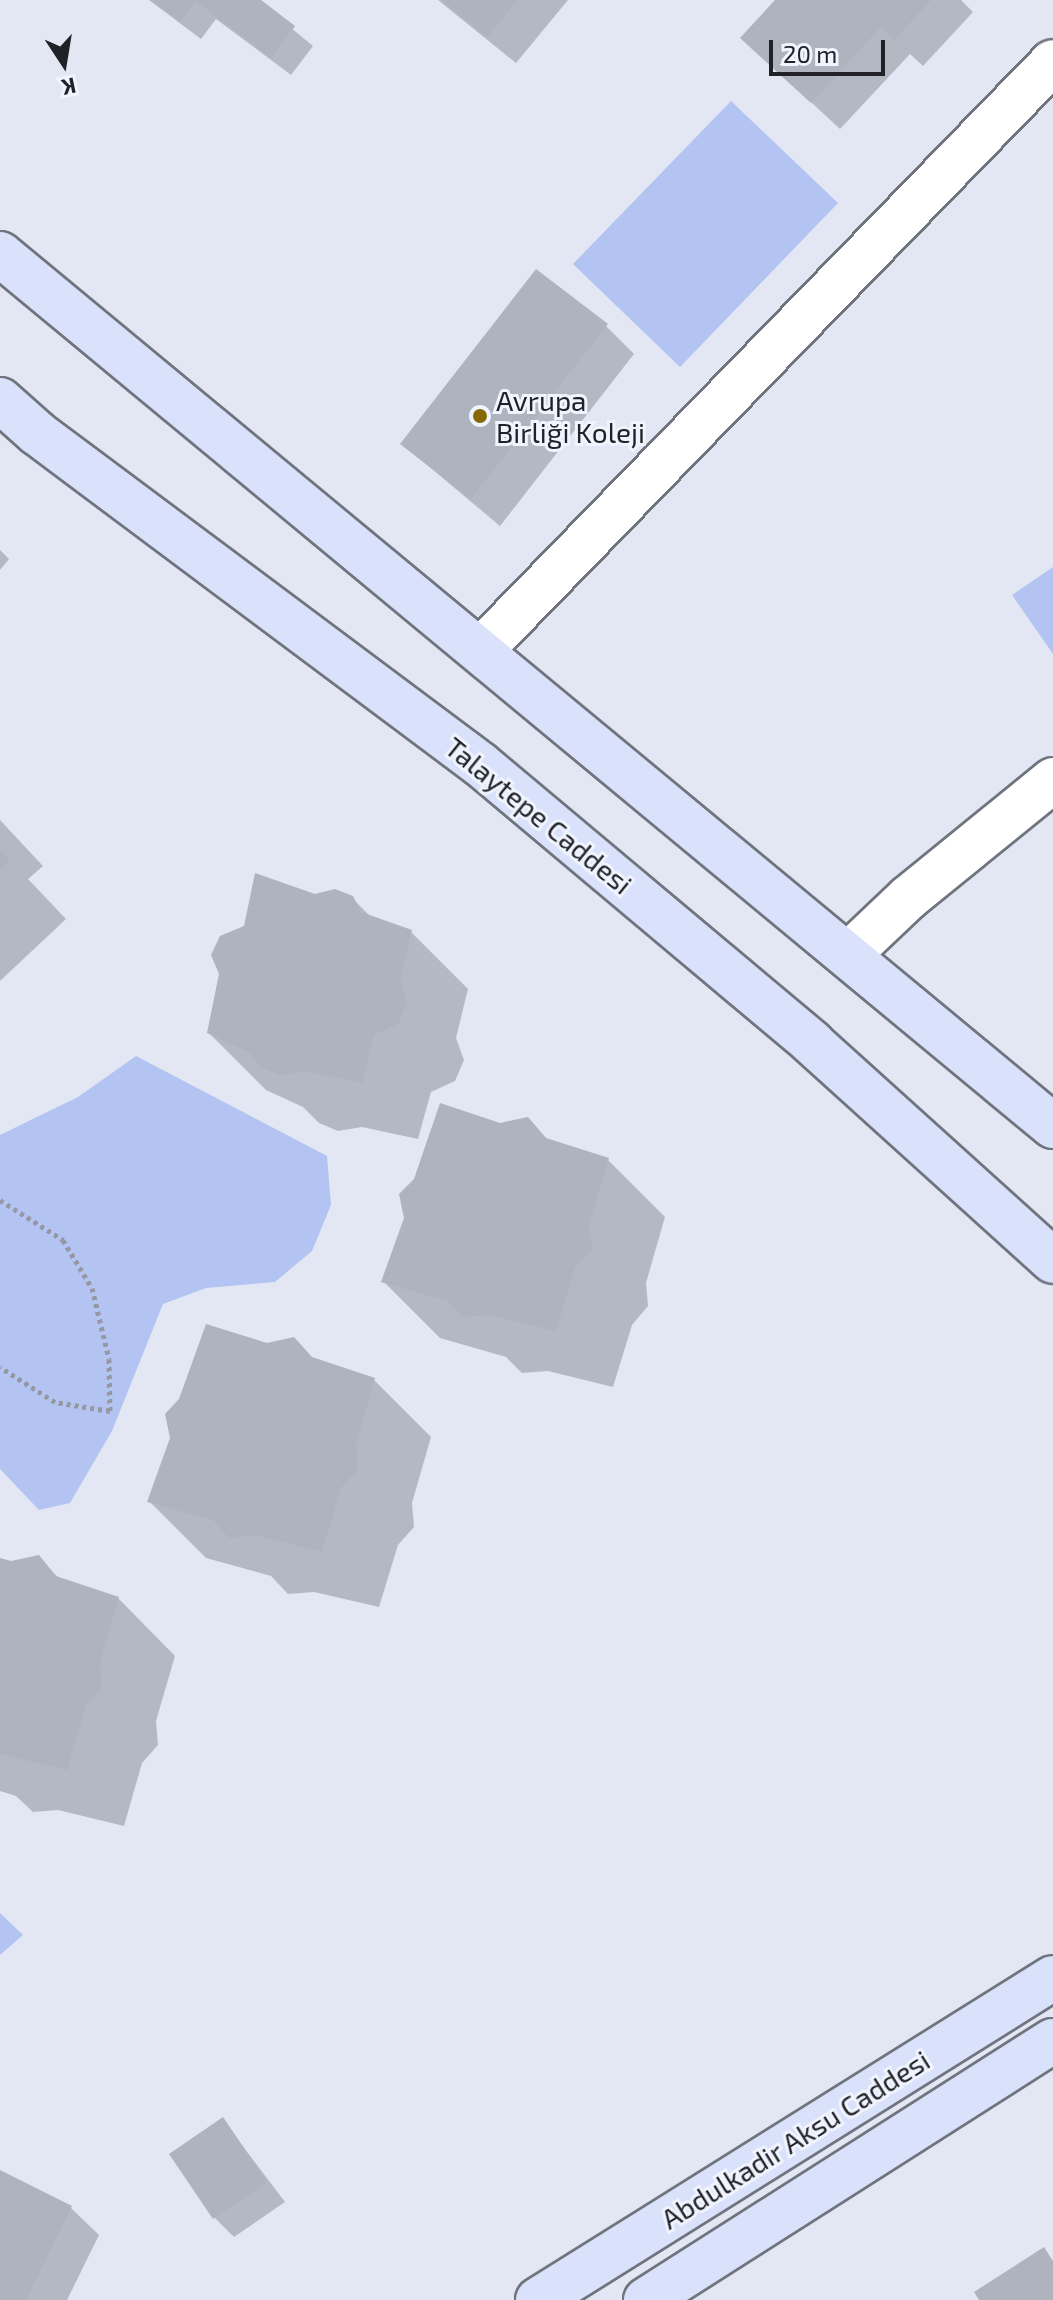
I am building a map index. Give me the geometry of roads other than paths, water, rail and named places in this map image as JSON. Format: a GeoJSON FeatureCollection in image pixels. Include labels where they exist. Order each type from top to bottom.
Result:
{"type":"FeatureCollection","features":[{"type":"Feature","properties":{"kind":"main road"},"geometry":{"type":"LineString","coordinates":[[0,254],[1053,1126]]}},
{"type":"Feature","properties":{"kind":"main road","name":"Talaytepe Caddesi"},"geometry":{"type":"LineString","coordinates":[[0,400],[37,433],[480,764],[812,1043],[1053,1261]]}},
{"type":"Feature","properties":{"kind":"main road","name":"Abdulkadir Aksu Caddesi"},"geometry":{"type":"LineString","coordinates":[[538,2300],[1053,1978]]}},
{"type":"Feature","properties":{"kind":"main road","name":"Abdulkadir Aksu Caddesi"},"geometry":{"type":"LineString","coordinates":[[646,2300],[1053,2041]]}},
{"type":"Feature","properties":{"kind":"street"},"geometry":{"type":"LineString","coordinates":[[481,650],[1053,62]]}},
{"type":"Feature","properties":{"kind":"street"},"geometry":{"type":"LineString","coordinates":[[849,954],[908,898],[1053,780]]}},
{"type":"Feature","properties":{"kind":"place","name":"Avrupa Birliği Koleji"},"geometry":{"type":"Point","coordinates":[480,416]}}]}
